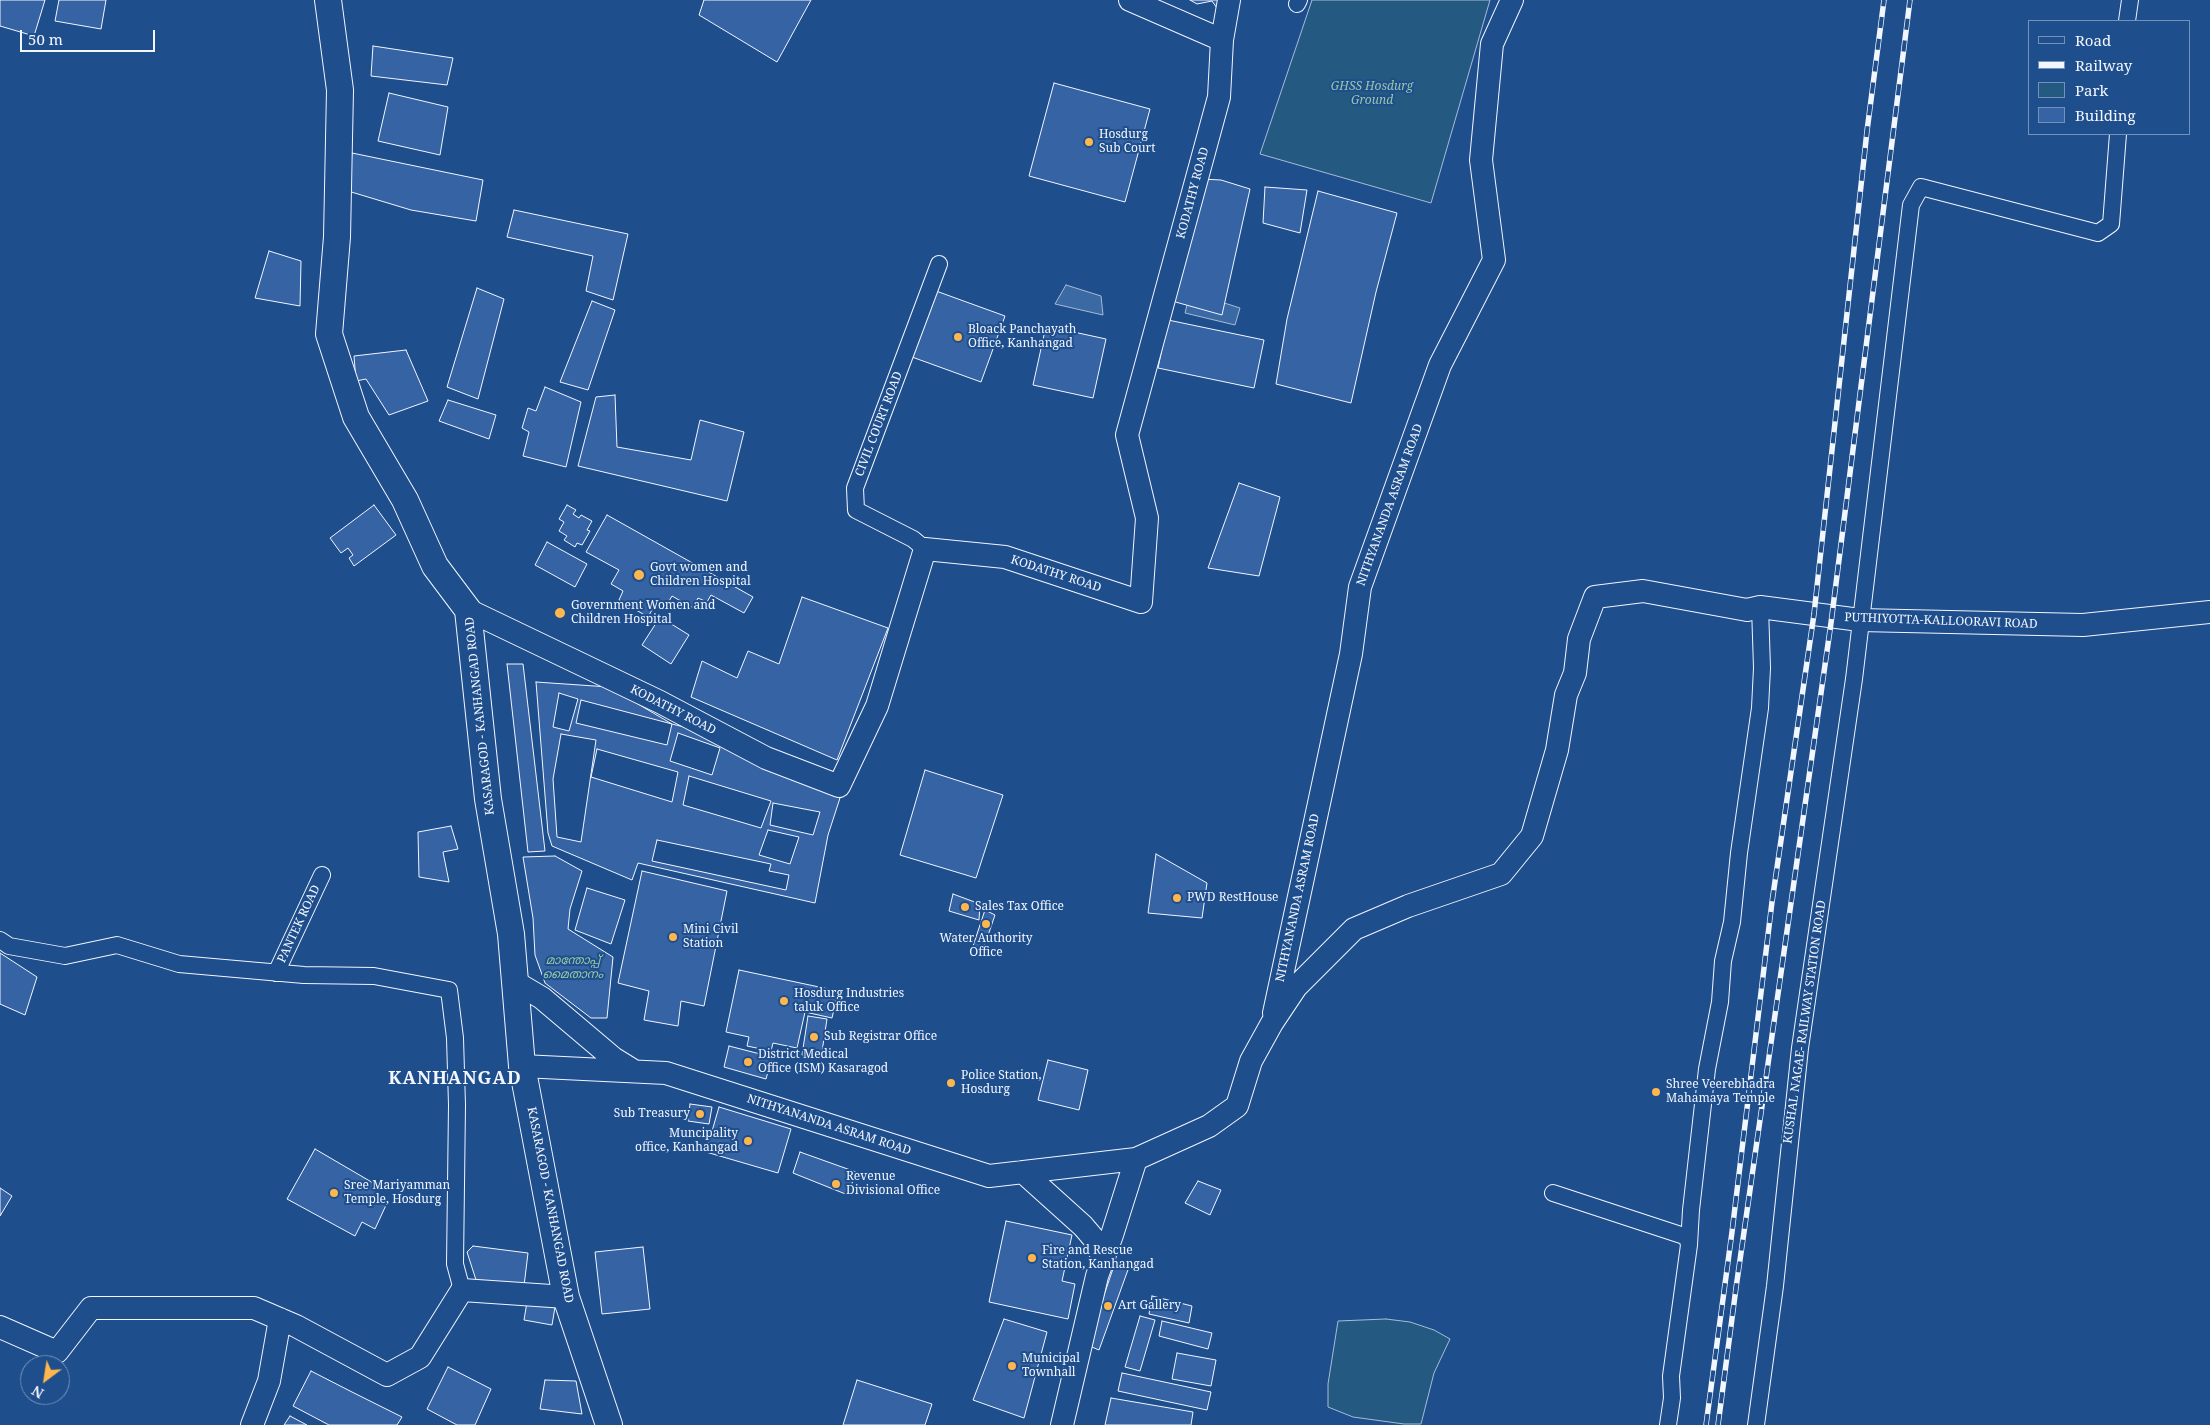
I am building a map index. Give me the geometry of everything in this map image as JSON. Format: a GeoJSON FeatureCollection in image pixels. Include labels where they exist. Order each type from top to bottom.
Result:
{"type":"FeatureCollection","features":[{"type":"Feature","properties":{"kind":"main road","name":"KASARAGOD - KANHANGAD ROAD"},"geometry":{"type":"LineString","coordinates":[[328,0],[340,90],[337,237],[329,334],[356,417],[405,500],[435,566],[468,610],[488,799],[511,934],[522,1066],[566,1296],[609,1425]]}},
{"type":"Feature","properties":{"kind":"street"},"geometry":{"type":"LineString","coordinates":[[1130,0],[1222,40],[1229,0]]}},
{"type":"Feature","properties":{"kind":"street","name":"NITHYANANDA ASRAM ROAD"},"geometry":{"type":"LineString","coordinates":[[1272,1024],[1351,654],[1360,587],[1440,365],[1494,260],[1481,160],[1492,44],[1512,0]]}},
{"type":"Feature","properties":{"kind":"street"},"geometry":{"type":"LineString","coordinates":[[2127,20],[2130,0]]}},
{"type":"Feature","properties":{"kind":"street","name":"KODATHY ROAD"},"geometry":{"type":"LineString","coordinates":[[468,610],[660,702],[766,758],[839,786],[877,706],[925,549],[1005,557],[1141,602],[1147,518],[1127,435],[1219,97],[1222,40]]}},
{"type":"Feature","properties":{"kind":"street","name":"KUSHAL NAGAE- RAILWAY STATION ROAD"},"geometry":{"type":"LineString","coordinates":[[1756,1425],[1775,1286],[1800,1048],[1838,798],[1911,205],[1921,187],[2098,233],[2111,224],[2118,135]]}},
{"type":"Feature","properties":{"kind":"street","name":"CIVIL COURT ROAD"},"geometry":{"type":"LineString","coordinates":[[925,549],[913,539],[856,510],[855,488],[939,264]]}},
{"type":"Feature","properties":{"kind":"street","name":"PUTHIYOTTA-KALLOORAVI ROAD"},"geometry":{"type":"LineString","coordinates":[[1136,1159],[1209,1126],[1237,1106],[1251,1061],[1296,987],[1354,929],[1408,906],[1501,874],[1532,836],[1557,750],[1566,695],[1575,672],[1579,639],[1595,597],[1643,591],[1747,610],[1760,607],[1860,620],[2083,625],[2210,612]]}},
{"type":"Feature","properties":{"kind":"street"},"geometry":{"type":"LineString","coordinates":[[1668,1425],[1672,1398],[1671,1376],[1690,1245],[1691,1210],[1707,1069],[1720,1002],[1723,961],[1732,922],[1739,853],[1760,708],[1762,668],[1760,607]]}},
{"type":"Feature","properties":{"kind":"street","name":"PANTEK ROAD"},"geometry":{"type":"LineString","coordinates":[[276,973],[322,875]]}},
{"type":"Feature","properties":{"kind":"street"},"geometry":{"type":"LineString","coordinates":[[0,940],[9,946],[65,956],[117,945],[179,964],[276,973],[374,976],[449,990],[454,1038],[457,1105],[455,1264],[462,1290],[420,1357],[388,1375],[280,1319],[254,1308],[91,1308],[57,1352],[0,1327]]}},
{"type":"Feature","properties":{"kind":"street"},"geometry":{"type":"LineString","coordinates":[[515,982],[542,998],[613,1058],[636,1072]]}},
{"type":"Feature","properties":{"kind":"street","name":"NITHYANANDA ASRAM ROAD"},"geometry":{"type":"LineString","coordinates":[[522,1066],[666,1074],[989,1176],[1136,1159]]}},
{"type":"Feature","properties":{"kind":"street"},"geometry":{"type":"LineString","coordinates":[[1062,1425],[1082,1334],[1102,1263],[1136,1159]]}},
{"type":"Feature","properties":{"kind":"street"},"geometry":{"type":"LineString","coordinates":[[1024,1172],[1083,1226],[1100,1246],[1102,1263]]}},
{"type":"Feature","properties":{"kind":"street"},"geometry":{"type":"LineString","coordinates":[[1553,1193],[1686,1237],[1690,1245]]}},
{"type":"Feature","properties":{"kind":"street"},"geometry":{"type":"LineString","coordinates":[[462,1290],[566,1296]]}},
{"type":"Feature","properties":{"kind":"street"},"geometry":{"type":"LineString","coordinates":[[252,1425],[268,1381],[280,1319]]}},
{"type":"Feature","properties":{"kind":"green space","name":"GHSS Hosdurg Ground"},"geometry":{"type":"Polygon","coordinates":[[[1312,0],[1490,0],[1431,203],[1260,154],[1312,0]]]}},
{"type":"Feature","properties":{"kind":"green space"},"geometry":{"type":"Polygon","coordinates":[[[1386,1319],[1410,1322],[1434,1330],[1450,1339],[1434,1373],[1421,1424],[1404,1424],[1353,1417],[1328,1407],[1328,1384],[1338,1321],[1386,1319]]]}},
{"type":"Feature","properties":{"kind":"shaded area"},"geometry":{"type":"Polygon","coordinates":[[[1066,285],[1101,296],[1103,315],[1055,304],[1066,285]]]}},
{"type":"Feature","properties":{"kind":"shaded area"},"geometry":{"type":"Polygon","coordinates":[[[1190,292],[1240,308],[1235,325],[1185,313],[1190,292]]]}},
{"type":"Feature","properties":{"kind":"building"},"geometry":{"type":"Polygon","coordinates":[[[0,0],[45,0],[34,36],[0,26],[0,0]]]}},
{"type":"Feature","properties":{"kind":"building"},"geometry":{"type":"Polygon","coordinates":[[[59,0],[106,0],[101,29],[55,21],[59,0]]]}},
{"type":"Feature","properties":{"kind":"building"},"geometry":{"type":"Polygon","coordinates":[[[704,0],[811,0],[777,62],[699,15],[704,0]]]}},
{"type":"Feature","properties":{"kind":"building"},"geometry":{"type":"Polygon","coordinates":[[[1190,0],[1224,0],[1219,11],[1212,1],[1197,4],[1190,0]]]}},
{"type":"Feature","properties":{"kind":"building"},"geometry":{"type":"Polygon","coordinates":[[[373,46],[453,58],[447,85],[371,76],[373,46]]]}},
{"type":"Feature","properties":{"kind":"building","name":"Hosdurg Sub Court"},"geometry":{"type":"Polygon","coordinates":[[[1054,83],[1150,109],[1125,202],[1029,176],[1054,83]]]}},
{"type":"Feature","properties":{"kind":"building"},"geometry":{"type":"Polygon","coordinates":[[[389,93],[448,107],[440,155],[378,141],[389,93]]]}},
{"type":"Feature","properties":{"kind":"building"},"geometry":{"type":"Polygon","coordinates":[[[352,153],[483,180],[476,221],[411,210],[348,191],[352,153]]]}},
{"type":"Feature","properties":{"kind":"building"},"geometry":{"type":"Polygon","coordinates":[[[1201,179],[1221,180],[1250,189],[1222,315],[1172,301],[1201,179]]]}},
{"type":"Feature","properties":{"kind":"building"},"geometry":{"type":"Polygon","coordinates":[[[1265,187],[1307,190],[1300,233],[1263,223],[1265,187]]]}},
{"type":"Feature","properties":{"kind":"building"},"geometry":{"type":"Polygon","coordinates":[[[1318,191],[1397,213],[1376,292],[1351,403],[1276,384],[1287,319],[1318,191]]]}},
{"type":"Feature","properties":{"kind":"building"},"geometry":{"type":"Polygon","coordinates":[[[514,210],[628,234],[613,300],[586,291],[593,256],[507,237],[514,210]]]}},
{"type":"Feature","properties":{"kind":"building"},"geometry":{"type":"Polygon","coordinates":[[[269,251],[301,261],[300,306],[255,298],[269,251]]]}},
{"type":"Feature","properties":{"kind":"building"},"geometry":{"type":"Polygon","coordinates":[[[477,288],[504,299],[478,399],[447,387],[477,288]]]}},
{"type":"Feature","properties":{"kind":"building","name":"Bloack Panchayath Office, Kanhangad"},"geometry":{"type":"Polygon","coordinates":[[[936,291],[1005,316],[981,382],[912,357],[936,291]]]}},
{"type":"Feature","properties":{"kind":"building"},"geometry":{"type":"Polygon","coordinates":[[[592,301],[615,310],[588,390],[560,382],[592,301]]]}},
{"type":"Feature","properties":{"kind":"building"},"geometry":{"type":"Polygon","coordinates":[[[1168,320],[1264,340],[1254,388],[1158,368],[1168,320]]]}},
{"type":"Feature","properties":{"kind":"building"},"geometry":{"type":"Polygon","coordinates":[[[1046,326],[1106,339],[1093,398],[1033,385],[1046,326]]]}},
{"type":"Feature","properties":{"kind":"building"},"geometry":{"type":"Polygon","coordinates":[[[406,350],[428,401],[389,415],[366,379],[356,381],[354,356],[406,350]]]}},
{"type":"Feature","properties":{"kind":"building"},"geometry":{"type":"Polygon","coordinates":[[[545,387],[581,402],[566,467],[523,456],[529,432],[522,428],[528,408],[536,411],[545,387]]]}},
{"type":"Feature","properties":{"kind":"building"},"geometry":{"type":"Polygon","coordinates":[[[615,395],[617,447],[691,460],[700,420],[744,432],[727,501],[578,466],[596,397],[615,395]]]}},
{"type":"Feature","properties":{"kind":"building"},"geometry":{"type":"Polygon","coordinates":[[[448,400],[496,415],[489,439],[439,421],[448,400]]]}},
{"type":"Feature","properties":{"kind":"building"},"geometry":{"type":"Polygon","coordinates":[[[1239,483],[1280,497],[1259,576],[1208,568],[1239,483]]]}},
{"type":"Feature","properties":{"kind":"building"},"geometry":{"type":"Polygon","coordinates":[[[374,505],[396,535],[354,566],[349,558],[353,555],[348,548],[341,553],[330,538],[374,505]]]}},
{"type":"Feature","properties":{"kind":"building"},"geometry":{"type":"Polygon","coordinates":[[[567,505],[576,510],[573,514],[579,518],[581,515],[592,521],[587,530],[590,531],[582,545],[577,543],[575,547],[564,540],[567,536],[559,531],[564,522],[559,519],[567,505]]]}},
{"type":"Feature","properties":{"kind":"building"},"geometry":{"type":"Polygon","coordinates":[[[607,515],[753,597],[744,613],[711,595],[707,602],[698,598],[693,608],[672,596],[665,608],[656,603],[648,617],[619,600],[623,591],[611,584],[619,570],[586,552],[607,515]]]}},
{"type":"Feature","properties":{"kind":"building"},"geometry":{"type":"Polygon","coordinates":[[[547,542],[587,564],[575,587],[535,565],[547,542]]]}},
{"type":"Feature","properties":{"kind":"building"},"geometry":{"type":"Polygon","coordinates":[[[802,597],[888,628],[837,760],[691,697],[702,661],[737,678],[748,651],[779,664],[802,597]]]}},
{"type":"Feature","properties":{"kind":"building"},"geometry":{"type":"Polygon","coordinates":[[[660,617],[689,635],[671,664],[642,645],[660,617]]]}},
{"type":"Feature","properties":{"kind":"building"},"geometry":{"type":"Polygon","coordinates":[[[507,664],[523,664],[545,851],[528,852],[507,664]]]}},
{"type":"Feature","properties":{"kind":"building"},"geometry":{"type":"Polygon","coordinates":[[[536,682],[609,687],[672,724],[688,728],[840,798],[828,835],[815,903],[638,863],[632,880],[552,846],[548,833],[536,682]]]}},
{"type":"Feature","properties":{"kind":"building"},"geometry":{"type":"Polygon","coordinates":[[[559,693],[578,699],[569,731],[553,727],[559,693]]]}},
{"type":"Feature","properties":{"kind":"building"},"geometry":{"type":"Polygon","coordinates":[[[581,700],[672,724],[667,745],[576,723],[581,700]]]}},
{"type":"Feature","properties":{"kind":"building"},"geometry":{"type":"Polygon","coordinates":[[[678,733],[720,748],[712,775],[670,761],[678,733]]]}},
{"type":"Feature","properties":{"kind":"building"},"geometry":{"type":"Polygon","coordinates":[[[561,734],[596,740],[581,842],[557,837],[553,779],[561,734]]]}},
{"type":"Feature","properties":{"kind":"building"},"geometry":{"type":"Polygon","coordinates":[[[597,749],[678,772],[672,802],[591,777],[597,749]]]}},
{"type":"Feature","properties":{"kind":"building"},"geometry":{"type":"Polygon","coordinates":[[[925,770],[1003,795],[976,878],[900,855],[925,770]]]}},
{"type":"Feature","properties":{"kind":"building"},"geometry":{"type":"Polygon","coordinates":[[[689,776],[771,801],[761,828],[683,805],[689,776]]]}},
{"type":"Feature","properties":{"kind":"building"},"geometry":{"type":"Polygon","coordinates":[[[773,803],[820,812],[813,835],[770,825],[773,803]]]}},
{"type":"Feature","properties":{"kind":"building"},"geometry":{"type":"Polygon","coordinates":[[[451,826],[458,849],[443,852],[449,882],[419,877],[418,832],[451,826]]]}},
{"type":"Feature","properties":{"kind":"building"},"geometry":{"type":"Polygon","coordinates":[[[768,830],[799,837],[790,864],[759,855],[768,830]]]}},
{"type":"Feature","properties":{"kind":"building"},"geometry":{"type":"Polygon","coordinates":[[[657,840],[771,864],[769,871],[789,875],[786,890],[652,861],[657,840]]]}},
{"type":"Feature","properties":{"kind":"building","name":"PWD RestHouse"},"geometry":{"type":"Polygon","coordinates":[[[1156,854],[1207,883],[1202,918],[1148,913],[1156,854]]]}},
{"type":"Feature","properties":{"kind":"building","name":"മാന്തോപ്പ് മൈതാനം"},"geometry":{"type":"Polygon","coordinates":[[[555,856],[582,871],[570,909],[568,929],[613,957],[607,1018],[591,1018],[545,983],[535,955],[533,918],[523,857],[555,856]]]}},
{"type":"Feature","properties":{"kind":"building","name":"Mini Civil Station"},"geometry":{"type":"Polygon","coordinates":[[[642,871],[727,891],[704,1006],[681,1001],[678,1026],[644,1020],[649,991],[618,983],[642,871]]]}},
{"type":"Feature","properties":{"kind":"building"},"geometry":{"type":"Polygon","coordinates":[[[587,888],[625,900],[611,944],[575,930],[587,888]]]}},
{"type":"Feature","properties":{"kind":"building","name":"Sales Tax Office"},"geometry":{"type":"Polygon","coordinates":[[[953,894],[980,904],[979,920],[949,911],[953,894]]]}},
{"type":"Feature","properties":{"kind":"building","name":"Water Authority Office"},"geometry":{"type":"Polygon","coordinates":[[[985,910],[995,915],[983,950],[972,949],[985,910]]]}},
{"type":"Feature","properties":{"kind":"building"},"geometry":{"type":"Polygon","coordinates":[[[0,953],[37,977],[25,1015],[0,1004],[0,953]]]}},
{"type":"Feature","properties":{"kind":"building","name":"Hosdurg Industries taluk Office"},"geometry":{"type":"Polygon","coordinates":[[[739,970],[838,991],[832,1018],[805,1012],[797,1048],[773,1043],[771,1051],[747,1046],[749,1037],[726,1032],[739,970]]]}},
{"type":"Feature","properties":{"kind":"building","name":"Sub Registrar Office"},"geometry":{"type":"Polygon","coordinates":[[[808,1016],[827,1019],[821,1058],[802,1055],[808,1016]]]}},
{"type":"Feature","properties":{"kind":"building","name":"District Medical Office (ISM) Kasaragod"},"geometry":{"type":"Polygon","coordinates":[[[729,1046],[772,1057],[766,1079],[724,1067],[729,1046]]]}},
{"type":"Feature","properties":{"kind":"building"},"geometry":{"type":"Polygon","coordinates":[[[1048,1060],[1088,1070],[1079,1110],[1038,1100],[1048,1060]]]}},
{"type":"Feature","properties":{"kind":"building","name":"Sub Treasury"},"geometry":{"type":"Polygon","coordinates":[[[690,1104],[712,1107],[709,1124],[688,1121],[690,1104]]]}},
{"type":"Feature","properties":{"kind":"building","name":"Muncipality office, Kanhangad"},"geometry":{"type":"Polygon","coordinates":[[[719,1107],[791,1129],[778,1173],[706,1152],[719,1107]]]}},
{"type":"Feature","properties":{"kind":"building","name":"Sree Mariyamman Temple, Hosdurg"},"geometry":{"type":"Polygon","coordinates":[[[315,1149],[380,1187],[375,1199],[387,1203],[375,1229],[362,1222],[355,1236],[287,1199],[315,1149]]]}},
{"type":"Feature","properties":{"kind":"building","name":"Revenue Divisional Office"},"geometry":{"type":"Polygon","coordinates":[[[800,1152],[856,1172],[848,1195],[793,1173],[800,1152]]]}},
{"type":"Feature","properties":{"kind":"building"},"geometry":{"type":"Polygon","coordinates":[[[1198,1181],[1221,1190],[1210,1215],[1185,1203],[1198,1181]]]}},
{"type":"Feature","properties":{"kind":"building"},"geometry":{"type":"Polygon","coordinates":[[[0,1188],[12,1196],[0,1216],[0,1188]]]}},
{"type":"Feature","properties":{"kind":"building","name":"Fire and Rescue Station, Kanhangad"},"geometry":{"type":"Polygon","coordinates":[[[1006,1221],[1072,1235],[1062,1281],[1075,1284],[1068,1319],[989,1302],[1006,1221]]]}},
{"type":"Feature","properties":{"kind":"building"},"geometry":{"type":"Polygon","coordinates":[[[473,1246],[528,1253],[524,1286],[476,1280],[467,1252],[473,1246]]]}},
{"type":"Feature","properties":{"kind":"building"},"geometry":{"type":"Polygon","coordinates":[[[643,1247],[650,1309],[602,1314],[595,1252],[643,1247]]]}},
{"type":"Feature","properties":{"kind":"building","name":"Art Gallery"},"geometry":{"type":"Polygon","coordinates":[[[1116,1260],[1129,1267],[1099,1350],[1087,1345],[1116,1260]]]}},
{"type":"Feature","properties":{"kind":"building"},"geometry":{"type":"Polygon","coordinates":[[[1152,1296],[1192,1306],[1189,1323],[1149,1314],[1152,1296]]]}},
{"type":"Feature","properties":{"kind":"building"},"geometry":{"type":"Polygon","coordinates":[[[527,1302],[555,1307],[552,1325],[524,1320],[527,1302]]]}},
{"type":"Feature","properties":{"kind":"building"},"geometry":{"type":"Polygon","coordinates":[[[1140,1316],[1155,1320],[1140,1371],[1125,1367],[1140,1316]]]}},
{"type":"Feature","properties":{"kind":"building","name":"Municipal Townhall"},"geometry":{"type":"Polygon","coordinates":[[[1004,1319],[1047,1332],[1024,1418],[973,1400],[1004,1319]]]}},
{"type":"Feature","properties":{"kind":"building"},"geometry":{"type":"Polygon","coordinates":[[[1162,1321],[1212,1333],[1208,1349],[1159,1336],[1162,1321]]]}},
{"type":"Feature","properties":{"kind":"building"},"geometry":{"type":"Polygon","coordinates":[[[1177,1353],[1216,1360],[1211,1386],[1172,1379],[1177,1353]]]}},
{"type":"Feature","properties":{"kind":"building"},"geometry":{"type":"Polygon","coordinates":[[[448,1367],[491,1389],[475,1425],[457,1425],[427,1409],[448,1367]]]}},
{"type":"Feature","properties":{"kind":"building"},"geometry":{"type":"Polygon","coordinates":[[[311,1371],[402,1417],[397,1425],[329,1425],[293,1406],[311,1371]]]}},
{"type":"Feature","properties":{"kind":"building"},"geometry":{"type":"Polygon","coordinates":[[[1122,1373],[1211,1392],[1207,1410],[1118,1391],[1122,1373]]]}},
{"type":"Feature","properties":{"kind":"building"},"geometry":{"type":"Polygon","coordinates":[[[545,1380],[576,1381],[582,1414],[540,1409],[545,1380]]]}},
{"type":"Feature","properties":{"kind":"building"},"geometry":{"type":"Polygon","coordinates":[[[857,1380],[932,1404],[925,1425],[843,1425],[857,1380]]]}},
{"type":"Feature","properties":{"kind":"building"},"geometry":{"type":"Polygon","coordinates":[[[1111,1398],[1193,1412],[1191,1425],[1105,1425],[1111,1398]]]}},
{"type":"Feature","properties":{"kind":"building"},"geometry":{"type":"Polygon","coordinates":[[[290,1416],[305,1424],[307,1425],[284,1425],[290,1416]]]}},
{"type":"Feature","properties":{"kind":"railway"},"geometry":{"type":"LineString","coordinates":[[1706,1425],[1732,1232],[1772,902],[1814,614],[1867,131],[1884,0]]}},
{"type":"Feature","properties":{"kind":"railway"},"geometry":{"type":"LineString","coordinates":[[1718,1425],[1831,623],[1910,0]]}},
{"type":"Feature","properties":{"kind":"place","name":"Hosdurg Sub Court"},"geometry":{"type":"Point","coordinates":[1089,142]}},
{"type":"Feature","properties":{"kind":"place","name":"Bloack Panchayath Office, Kanhangad"},"geometry":{"type":"Point","coordinates":[958,337]}},
{"type":"Feature","properties":{"kind":"place","name":"Govt women and Children Hospital"},"geometry":{"type":"Point","coordinates":[639,575]}},
{"type":"Feature","properties":{"kind":"place","name":"Government Women and Children Hospital"},"geometry":{"type":"Point","coordinates":[560,613]}},
{"type":"Feature","properties":{"kind":"place","name":"PWD RestHouse"},"geometry":{"type":"Point","coordinates":[1177,898]}},
{"type":"Feature","properties":{"kind":"place","name":"Sales Tax Office"},"geometry":{"type":"Point","coordinates":[965,907]}},
{"type":"Feature","properties":{"kind":"place","name":"Water Authority Office"},"geometry":{"type":"Point","coordinates":[986,924]}},
{"type":"Feature","properties":{"kind":"place","name":"Mini Civil Station"},"geometry":{"type":"Point","coordinates":[673,937]}},
{"type":"Feature","properties":{"kind":"place","name":"Hosdurg Industries taluk Office"},"geometry":{"type":"Point","coordinates":[784,1001]}},
{"type":"Feature","properties":{"kind":"place","name":"Sub Registrar Office"},"geometry":{"type":"Point","coordinates":[814,1037]}},
{"type":"Feature","properties":{"kind":"place","name":"District Medical Office (ISM) Kasaragod"},"geometry":{"type":"Point","coordinates":[748,1062]}},
{"type":"Feature","properties":{"kind":"place","name":"Police Station, Hosdurg"},"geometry":{"type":"Point","coordinates":[951,1083]}},
{"type":"Feature","properties":{"kind":"place","name":"Shree Veerebhadra Mahamaya Temple"},"geometry":{"type":"Point","coordinates":[1656,1092]}},
{"type":"Feature","properties":{"kind":"place","name":"Sub Treasury"},"geometry":{"type":"Point","coordinates":[700,1114]}},
{"type":"Feature","properties":{"kind":"place","name":"Muncipality office, Kanhangad"},"geometry":{"type":"Point","coordinates":[748,1141]}},
{"type":"Feature","properties":{"kind":"place","name":"Revenue Divisional Office"},"geometry":{"type":"Point","coordinates":[836,1184]}},
{"type":"Feature","properties":{"kind":"place","name":"Sree Mariyamman Temple, Hosdurg"},"geometry":{"type":"Point","coordinates":[334,1193]}},
{"type":"Feature","properties":{"kind":"place","name":"Fire and Rescue Station, Kanhangad"},"geometry":{"type":"Point","coordinates":[1032,1258]}},
{"type":"Feature","properties":{"kind":"place","name":"Art Gallery"},"geometry":{"type":"Point","coordinates":[1108,1306]}},
{"type":"Feature","properties":{"kind":"place","name":"Municipal Townhall"},"geometry":{"type":"Point","coordinates":[1012,1366]}},
{"type":"Feature","properties":{"kind":"district","name":"KANHANGAD"},"geometry":{"type":"Point","coordinates":[455,1079]}}]}
